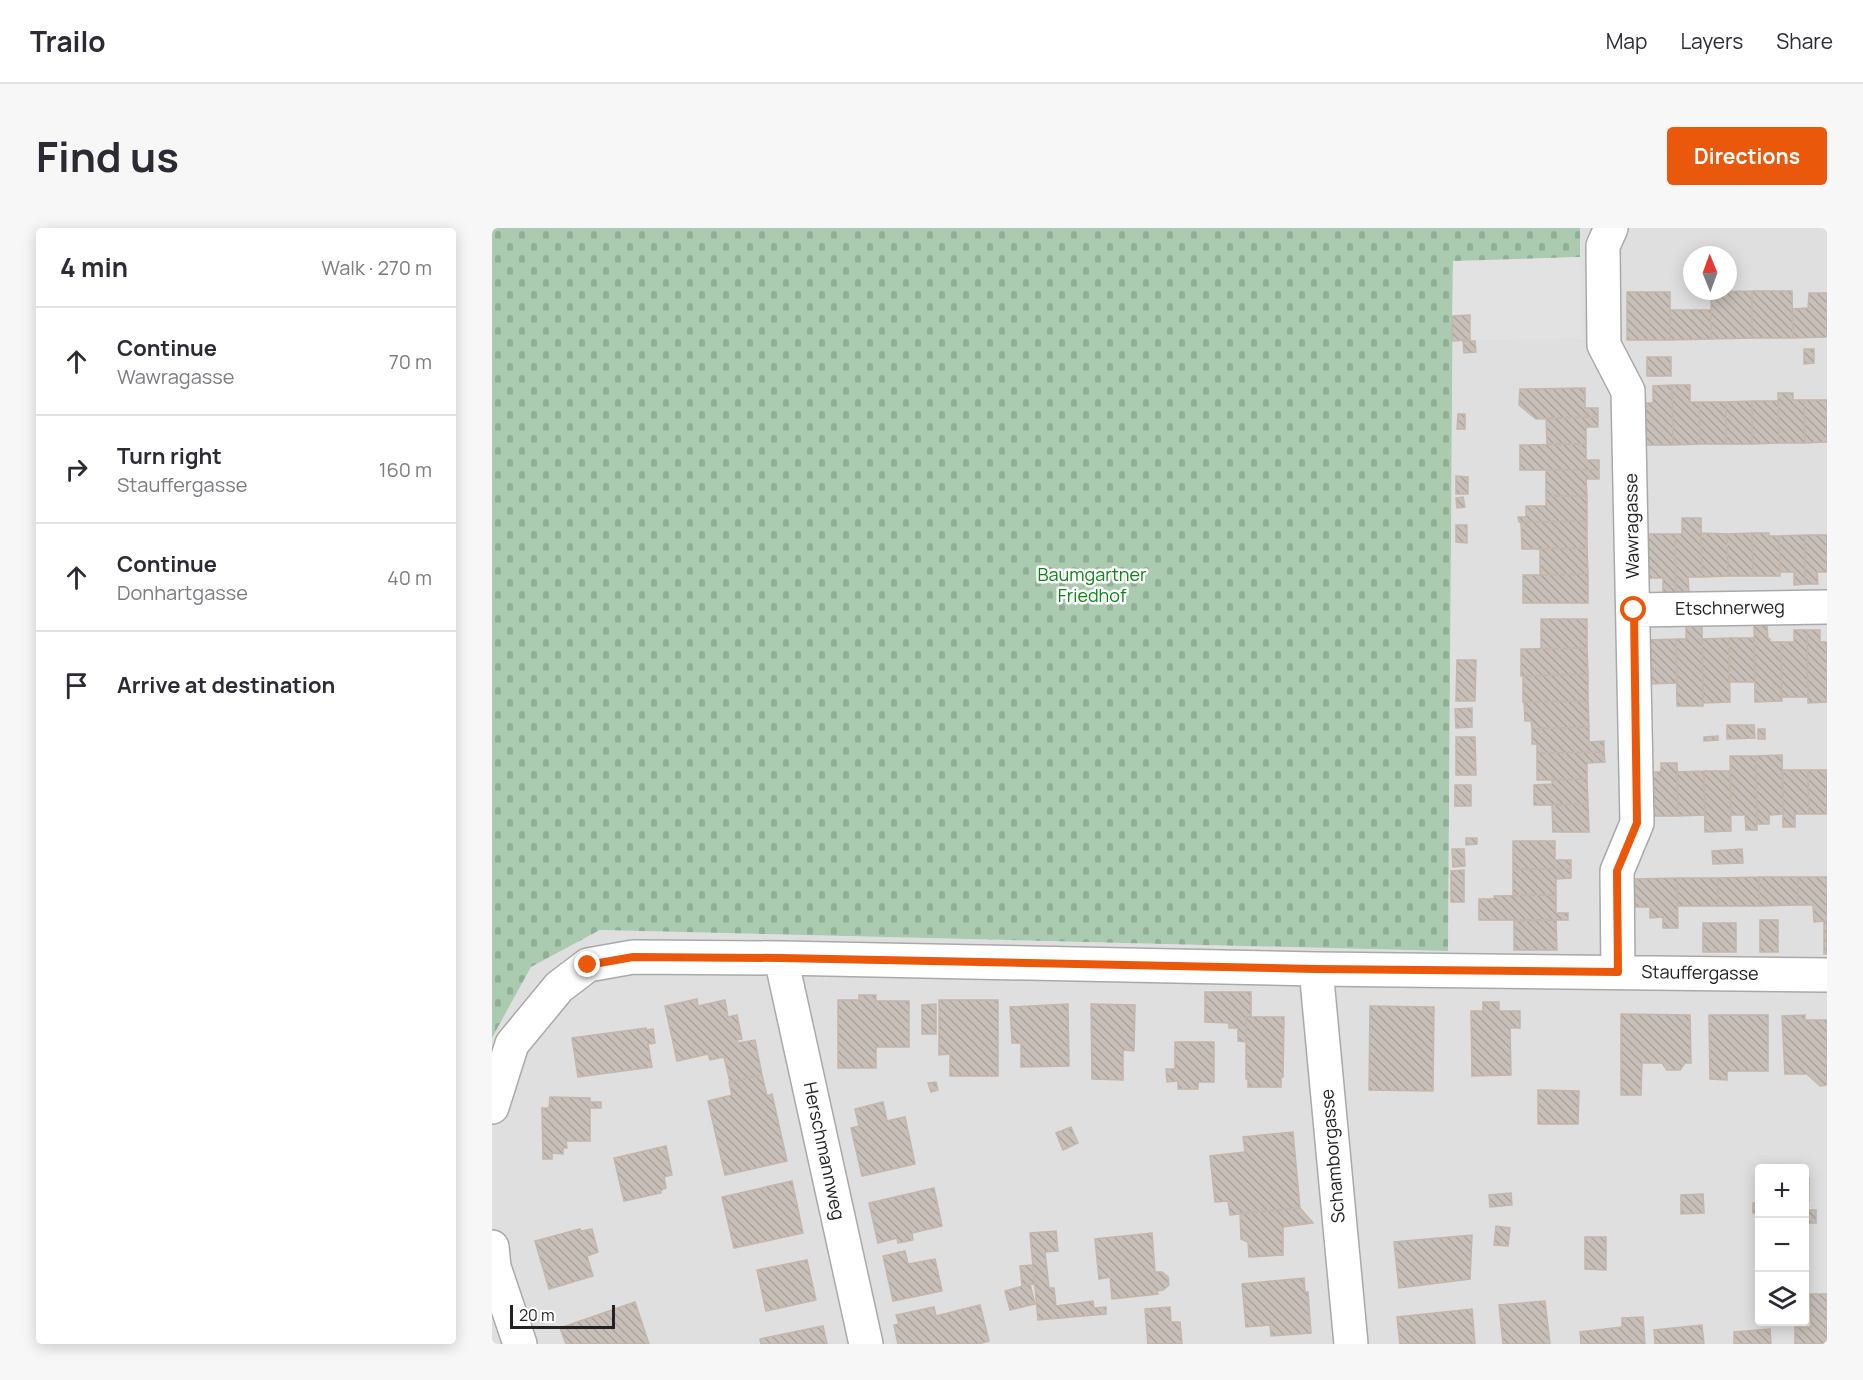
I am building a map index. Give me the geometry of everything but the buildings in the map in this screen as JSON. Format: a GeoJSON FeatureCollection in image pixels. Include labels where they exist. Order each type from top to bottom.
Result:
{"type":"FeatureCollection","features":[{"type":"Feature","properties":{"kind":"street"},"geometry":{"type":"LineString","coordinates":[[1611,228],[1623,228]]}},
{"type":"Feature","properties":{"kind":"street","name":"Wawragasse"},"geometry":{"type":"LineString","coordinates":[[1611,228],[1603,246],[1604,345],[1628,391],[1637,823],[1617,871],[1618,972]]}},
{"type":"Feature","properties":{"kind":"street","name":"Etschnerweg"},"geometry":{"type":"LineString","coordinates":[[1634,610],[1827,607]]}},
{"type":"Feature","properties":{"kind":"street","name":"Stauffergasse"},"geometry":{"type":"LineString","coordinates":[[492,1107],[512,1044],[560,987],[588,965],[633,957],[1827,975]]}},
{"type":"Feature","properties":{"kind":"street","name":"Herschmannweg"},"geometry":{"type":"LineString","coordinates":[[781,958],[866,1344]]}},
{"type":"Feature","properties":{"kind":"street","name":"Schamborgasse"},"geometry":{"type":"LineString","coordinates":[[1316,969],[1351,1344]]}},
{"type":"Feature","properties":{"kind":"street"},"geometry":{"type":"LineString","coordinates":[[492,1247],[494,1267],[520,1344]]}},
{"type":"Feature","properties":{"kind":"shaded area"},"geometry":{"type":"Polygon","coordinates":[[[1580,228],[1827,228],[1827,1344],[492,1344],[492,1038],[531,967],[600,930],[1448,951],[1453,261],[1580,257],[1580,228]]]}},
{"type":"Feature","properties":{"kind":"shaded area"},"geometry":{"type":"Polygon","coordinates":[[[1580,257],[1583,338],[1452,341],[1453,261],[1580,257]]]}},
{"type":"Feature","properties":{"kind":"green space","name":"Baumgartner Friedhof"},"geometry":{"type":"Polygon","coordinates":[[[492,228],[1580,228],[1580,257],[1453,262],[1448,951],[600,930],[531,967],[492,1038],[492,228]]]}},
{"type":"Feature","properties":{"kind":"route"},"geometry":{"type":"LineString","coordinates":[[588,965],[633,957],[781,958],[1316,969],[1618,972],[1617,871],[1637,823],[1634,610]]}}]}
